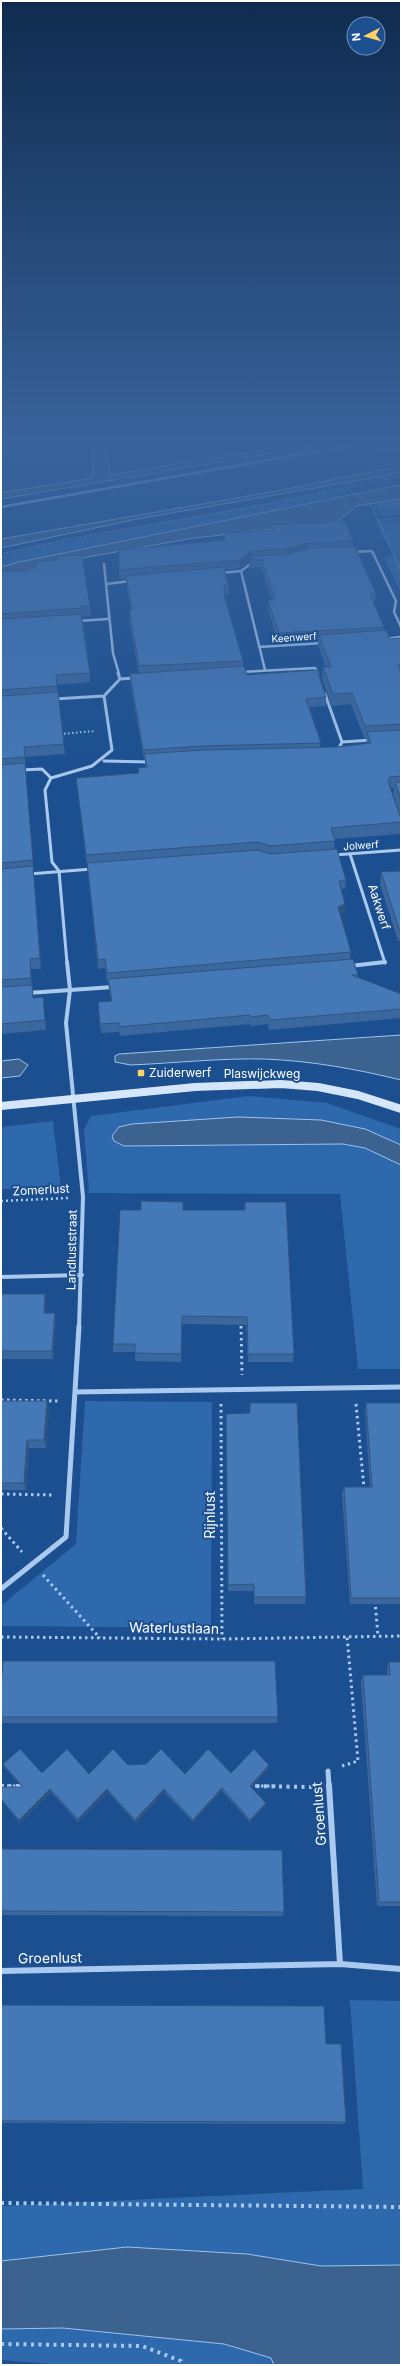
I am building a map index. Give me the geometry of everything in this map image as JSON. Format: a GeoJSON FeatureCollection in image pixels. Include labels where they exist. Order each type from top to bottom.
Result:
{"type":"FeatureCollection","features":[{"type":"Feature","properties":{"kind":"street"},"geometry":{"type":"LineString","coordinates":[[374,555],[396,602],[394,612],[401,627]]}},
{"type":"Feature","properties":{"kind":"street"},"geometry":{"type":"LineString","coordinates":[[217,574],[241,571],[252,562],[259,562]]}},
{"type":"Feature","properties":{"kind":"street"},"geometry":{"type":"LineString","coordinates":[[104,564],[108,620],[113,653],[120,679]]}},
{"type":"Feature","properties":{"kind":"street","name":"Keenwerf"},"geometry":{"type":"LineString","coordinates":[[241,571],[265,670]]}},
{"type":"Feature","properties":{"kind":"street"},"geometry":{"type":"LineString","coordinates":[[106,584],[138,581]]}},
{"type":"Feature","properties":{"kind":"street"},"geometry":{"type":"LineString","coordinates":[[70,622],[108,620]]}},
{"type":"Feature","properties":{"kind":"street"},"geometry":{"type":"LineString","coordinates":[[379,639],[401,638]]}},
{"type":"Feature","properties":{"kind":"street","name":"Keenwerf"},"geometry":{"type":"LineString","coordinates":[[259,647],[326,643]]}},
{"type":"Feature","properties":{"kind":"street"},"geometry":{"type":"LineString","coordinates":[[235,672],[315,668],[319,678]]}},
{"type":"Feature","properties":{"kind":"street"},"geometry":{"type":"LineString","coordinates":[[48,700],[104,696],[120,679],[135,678]]}},
{"type":"Feature","properties":{"kind":"street"},"geometry":{"type":"LineString","coordinates":[[323,689],[342,742],[335,755]]}},
{"type":"Feature","properties":{"kind":"street"},"geometry":{"type":"LineString","coordinates":[[104,696],[112,750],[104,761]]}},
{"type":"Feature","properties":{"kind":"street"},"geometry":{"type":"LineString","coordinates":[[342,742],[379,740]]}},
{"type":"Feature","properties":{"kind":"street"},"geometry":{"type":"LineString","coordinates":[[74,1100],[66,1023],[70,990],[59,872],[52,862],[45,790],[51,778],[87,768],[104,761],[133,763],[156,761]]}},
{"type":"Feature","properties":{"kind":"street"},"geometry":{"type":"LineString","coordinates":[[15,771],[42,769],[51,778]]}},
{"type":"Feature","properties":{"kind":"street","name":"Jolwerf"},"geometry":{"type":"LineString","coordinates":[[328,855],[401,850]]}},
{"type":"Feature","properties":{"kind":"street","name":"Aakwerf"},"geometry":{"type":"LineString","coordinates":[[346,967],[385,963],[350,854]]}},
{"type":"Feature","properties":{"kind":"street"},"geometry":{"type":"LineString","coordinates":[[23,874],[97,868]]}},
{"type":"Feature","properties":{"kind":"street"},"geometry":{"type":"LineString","coordinates":[[24,993],[117,986]]}},
{"type":"Feature","properties":{"kind":"street","name":"Plaswijckweg"},"geometry":{"type":"LineString","coordinates":[[1,1106],[195,1087],[281,1084],[318,1087],[358,1094],[401,1109]]}},
{"type":"Feature","properties":{"kind":"street","name":"Landluststraat"},"geometry":{"type":"LineString","coordinates":[[1,1589],[66,1537],[82,1275],[83,1197],[74,1100]]}},
{"type":"Feature","properties":{"kind":"street"},"geometry":{"type":"LineString","coordinates":[[1,1276],[82,1275]]}},
{"type":"Feature","properties":{"kind":"street"},"geometry":{"type":"LineString","coordinates":[[75,1392],[401,1387]]}},
{"type":"Feature","properties":{"kind":"street","name":"Groenlust"},"geometry":{"type":"LineString","coordinates":[[328,1771],[340,1964]]}},
{"type":"Feature","properties":{"kind":"street","name":"Groenlust"},"geometry":{"type":"LineString","coordinates":[[1,1971],[340,1964],[401,1969]]}},
{"type":"Feature","properties":{"kind":"path"},"geometry":{"type":"LineString","coordinates":[[394,555],[401,571]]}},
{"type":"Feature","properties":{"kind":"path"},"geometry":{"type":"LineString","coordinates":[[55,734],[110,730]]}},
{"type":"Feature","properties":{"kind":"path","name":"Zomerlust"},"geometry":{"type":"LineString","coordinates":[[1,1202],[83,1197]]}},
{"type":"Feature","properties":{"kind":"path"},"geometry":{"type":"LineString","coordinates":[[241,1319],[242,1390]]}},
{"type":"Feature","properties":{"kind":"path"},"geometry":{"type":"LineString","coordinates":[[354,1387],[365,1496]]}},
{"type":"Feature","properties":{"kind":"path","name":"Rijnlust"},"geometry":{"type":"LineString","coordinates":[[221,1390],[222,1639]]}},
{"type":"Feature","properties":{"kind":"path"},"geometry":{"type":"LineString","coordinates":[[1,1400],[74,1401]]}},
{"type":"Feature","properties":{"kind":"path"},"geometry":{"type":"LineString","coordinates":[[1,1494],[69,1495]]}},
{"type":"Feature","properties":{"kind":"path"},"geometry":{"type":"LineString","coordinates":[[1,1528],[100,1638]]}},
{"type":"Feature","properties":{"kind":"path"},"geometry":{"type":"LineString","coordinates":[[374,1597],[378,1636]]}},
{"type":"Feature","properties":{"kind":"path","name":"Groenlust"},"geometry":{"type":"LineString","coordinates":[[328,1771],[358,1761],[347,1636]]}},
{"type":"Feature","properties":{"kind":"path","name":"Waterlustlaan"},"geometry":{"type":"LineString","coordinates":[[1,1637],[222,1639],[401,1636]]}},
{"type":"Feature","properties":{"kind":"path"},"geometry":{"type":"LineString","coordinates":[[1,1786],[32,1786]]}},
{"type":"Feature","properties":{"kind":"path"},"geometry":{"type":"LineString","coordinates":[[245,1786],[329,1787]]}},
{"type":"Feature","properties":{"kind":"path"},"geometry":{"type":"LineString","coordinates":[[1,2203],[401,2207]]}},
{"type":"Feature","properties":{"kind":"path"},"geometry":{"type":"LineString","coordinates":[[1,2344],[142,2346],[181,2361],[182,2365]]}},
{"type":"Feature","properties":{"kind":"shaded area"},"geometry":{"type":"Polygon","coordinates":[[[3,555],[54,555],[1,567],[1,556],[3,555]]]}},
{"type":"Feature","properties":{"kind":"shaded area"},"geometry":{"type":"Polygon","coordinates":[[[52,555],[96,555],[1,577],[1,567],[52,555]]]}},
{"type":"Feature","properties":{"kind":"shaded area"},"geometry":{"type":"Polygon","coordinates":[[[401,555],[401,593],[383,556],[401,555]]]}},
{"type":"Feature","properties":{"kind":"shaded area"},"geometry":{"type":"Polygon","coordinates":[[[401,1035],[401,1080],[334,1066],[282,1060],[232,1059],[131,1065],[115,1062],[115,1056],[119,1054],[401,1035]]]}},
{"type":"Feature","properties":{"kind":"shaded area"},"geometry":{"type":"Polygon","coordinates":[[[19,1059],[28,1065],[20,1076],[1,1078],[1,1061],[19,1059]]]}},
{"type":"Feature","properties":{"kind":"shaded area"},"geometry":{"type":"Polygon","coordinates":[[[248,1096],[327,1103],[401,1129],[401,1145],[365,1129],[119,1127],[112,1136],[114,1141],[124,1146],[343,1144],[365,1148],[401,1165],[401,1369],[358,1369],[340,1194],[89,1193],[84,1129],[91,1116],[248,1096]]]}},
{"type":"Feature","properties":{"kind":"shaded area"},"geometry":{"type":"Polygon","coordinates":[[[238,1117],[321,1120],[365,1129],[401,1145],[401,1165],[365,1148],[343,1144],[124,1146],[114,1141],[112,1136],[119,1127],[132,1124],[238,1117]]]}},
{"type":"Feature","properties":{"kind":"shaded area"},"geometry":{"type":"Polygon","coordinates":[[[53,1121],[61,1188],[1,1189],[1,1127],[53,1121]]]}},
{"type":"Feature","properties":{"kind":"shaded area"},"geometry":{"type":"Polygon","coordinates":[[[85,1401],[212,1402],[211,1628],[1,1626],[2,1605],[76,1544],[85,1401]]]}},
{"type":"Feature","properties":{"kind":"shaded area"},"geometry":{"type":"Polygon","coordinates":[[[350,2000],[401,2001],[401,2265],[321,2266],[247,2254],[127,2247],[1,2261],[1,2206],[363,2189],[350,2000]]]}},
{"type":"Feature","properties":{"kind":"shaded area"},"geometry":{"type":"Polygon","coordinates":[[[127,2247],[247,2254],[321,2266],[401,2265],[401,2365],[274,2365],[271,2358],[224,2344],[63,2328],[1,2329],[1,2261],[127,2247]]]}},
{"type":"Feature","properties":{"kind":"shaded area"},"geometry":{"type":"Polygon","coordinates":[[[63,2328],[224,2344],[271,2358],[274,2365],[62,2365],[1,2360],[1,2329],[63,2328]]]}},
{"type":"Feature","properties":{"kind":"building"},"geometry":{"type":"Polygon","coordinates":[[[82,555],[90,606],[1,614],[1,572],[36,570],[36,562],[57,560],[57,556],[82,555]]]}},
{"type":"Feature","properties":{"kind":"building"},"geometry":{"type":"Polygon","coordinates":[[[119,555],[246,555],[240,560],[119,570],[119,555]]]}},
{"type":"Feature","properties":{"kind":"building"},"geometry":{"type":"Polygon","coordinates":[[[359,555],[376,594],[370,594],[384,627],[279,633],[268,600],[275,600],[262,559],[249,560],[253,556],[359,555]]]}},
{"type":"Feature","properties":{"kind":"building"},"geometry":{"type":"Polygon","coordinates":[[[223,567],[229,586],[224,586],[225,598],[243,661],[139,666],[129,610],[132,610],[126,576],[223,567]]]}},
{"type":"Feature","properties":{"kind":"building"},"geometry":{"type":"Polygon","coordinates":[[[81,614],[90,673],[56,675],[57,686],[1,690],[1,619],[81,614]]]}},
{"type":"Feature","properties":{"kind":"building"},"geometry":{"type":"Polygon","coordinates":[[[386,630],[390,639],[401,638],[401,665],[398,665],[401,672],[401,724],[365,726],[352,693],[333,694],[323,667],[331,667],[319,635],[386,630]]]}},
{"type":"Feature","properties":{"kind":"building"},"geometry":{"type":"Polygon","coordinates":[[[244,666],[247,675],[317,670],[326,697],[306,699],[321,743],[202,746],[143,750],[130,674],[244,666]]]}},
{"type":"Feature","properties":{"kind":"building"},"geometry":{"type":"Polygon","coordinates":[[[58,692],[64,744],[24,747],[25,757],[1,759],[1,696],[58,692]]]}},
{"type":"Feature","properties":{"kind":"building"},"geometry":{"type":"Polygon","coordinates":[[[401,730],[401,776],[390,777],[388,781],[401,816],[401,822],[331,828],[335,841],[270,846],[258,842],[86,855],[76,778],[139,773],[138,768],[147,767],[144,754],[202,750],[336,747],[371,743],[367,732],[401,730]]]}},
{"type":"Feature","properties":{"kind":"building"},"geometry":{"type":"Polygon","coordinates":[[[25,763],[33,860],[1,863],[1,765],[25,763]]]}},
{"type":"Feature","properties":{"kind":"building"},"geometry":{"type":"Polygon","coordinates":[[[395,782],[401,782],[401,800],[395,782]]]}},
{"type":"Feature","properties":{"kind":"building"},"geometry":{"type":"Polygon","coordinates":[[[337,849],[346,880],[339,881],[345,904],[338,907],[351,952],[107,973],[105,959],[98,960],[87,863],[258,850],[270,854],[337,849]]]}},
{"type":"Feature","properties":{"kind":"building"},"geometry":{"type":"Polygon","coordinates":[[[33,866],[40,958],[30,959],[31,978],[1,980],[1,869],[33,866]]]}},
{"type":"Feature","properties":{"kind":"building"},"geometry":{"type":"Polygon","coordinates":[[[401,871],[401,929],[399,929],[381,872],[401,871]]]}},
{"type":"Feature","properties":{"kind":"building"},"geometry":{"type":"Polygon","coordinates":[[[353,959],[358,975],[352,975],[401,994],[401,1009],[270,1020],[268,1015],[251,1017],[250,1015],[119,1027],[119,1023],[100,1024],[98,1002],[112,1001],[108,979],[353,959]]]}},
{"type":"Feature","properties":{"kind":"building"},"geometry":{"type":"Polygon","coordinates":[[[32,985],[33,998],[43,997],[45,1020],[1,1024],[1,987],[32,985]]]}},
{"type":"Feature","properties":{"kind":"building"},"geometry":{"type":"Polygon","coordinates":[[[141,1201],[183,1202],[183,1210],[245,1210],[245,1202],[286,1202],[294,1354],[248,1354],[247,1317],[182,1316],[181,1354],[135,1353],[135,1344],[113,1344],[120,1210],[141,1210],[141,1201]]]}},
{"type":"Feature","properties":{"kind":"building"},"geometry":{"type":"Polygon","coordinates":[[[1,1294],[45,1294],[44,1313],[55,1313],[52,1351],[1,1351],[1,1294]]]}},
{"type":"Feature","properties":{"kind":"building"},"geometry":{"type":"Polygon","coordinates":[[[1,1401],[47,1401],[44,1440],[27,1440],[24,1483],[1,1483],[1,1401]]]}},
{"type":"Feature","properties":{"kind":"building"},"geometry":{"type":"Polygon","coordinates":[[[250,1403],[297,1403],[306,1597],[254,1597],[254,1584],[228,1585],[226,1414],[250,1413],[250,1403]]]}},
{"type":"Feature","properties":{"kind":"building"},"geometry":{"type":"Polygon","coordinates":[[[366,1403],[401,1403],[401,1598],[351,1598],[344,1487],[372,1487],[366,1403]]]}},
{"type":"Feature","properties":{"kind":"building"},"geometry":{"type":"Polygon","coordinates":[[[3,1661],[275,1661],[278,1717],[1,1717],[3,1661]]]}},
{"type":"Feature","properties":{"kind":"building"},"geometry":{"type":"Polygon","coordinates":[[[389,1662],[401,1662],[401,1902],[379,1902],[363,1675],[390,1675],[389,1662]]]}},
{"type":"Feature","properties":{"kind":"building"},"geometry":{"type":"Polygon","coordinates":[[[20,1749],[42,1773],[67,1749],[89,1774],[113,1749],[128,1765],[146,1764],[161,1749],[185,1774],[208,1749],[231,1773],[254,1749],[269,1765],[250,1786],[266,1803],[250,1820],[222,1788],[193,1820],[164,1789],[135,1820],[107,1789],[78,1819],[50,1789],[19,1820],[1,1799],[1,1787],[23,1787],[3,1764],[20,1749]]]}},
{"type":"Feature","properties":{"kind":"building"},"geometry":{"type":"Polygon","coordinates":[[[1,1849],[282,1850],[284,1912],[1,1911],[1,1849]]]}},
{"type":"Feature","properties":{"kind":"building"},"geometry":{"type":"Polygon","coordinates":[[[1,2005],[324,2006],[326,2044],[341,2044],[346,2122],[1,2121],[1,2005]]]}},
{"type":"Feature","properties":{"kind":"place","name":"Zuiderwerf"},"geometry":{"type":"Point","coordinates":[141,1073]}}]}
